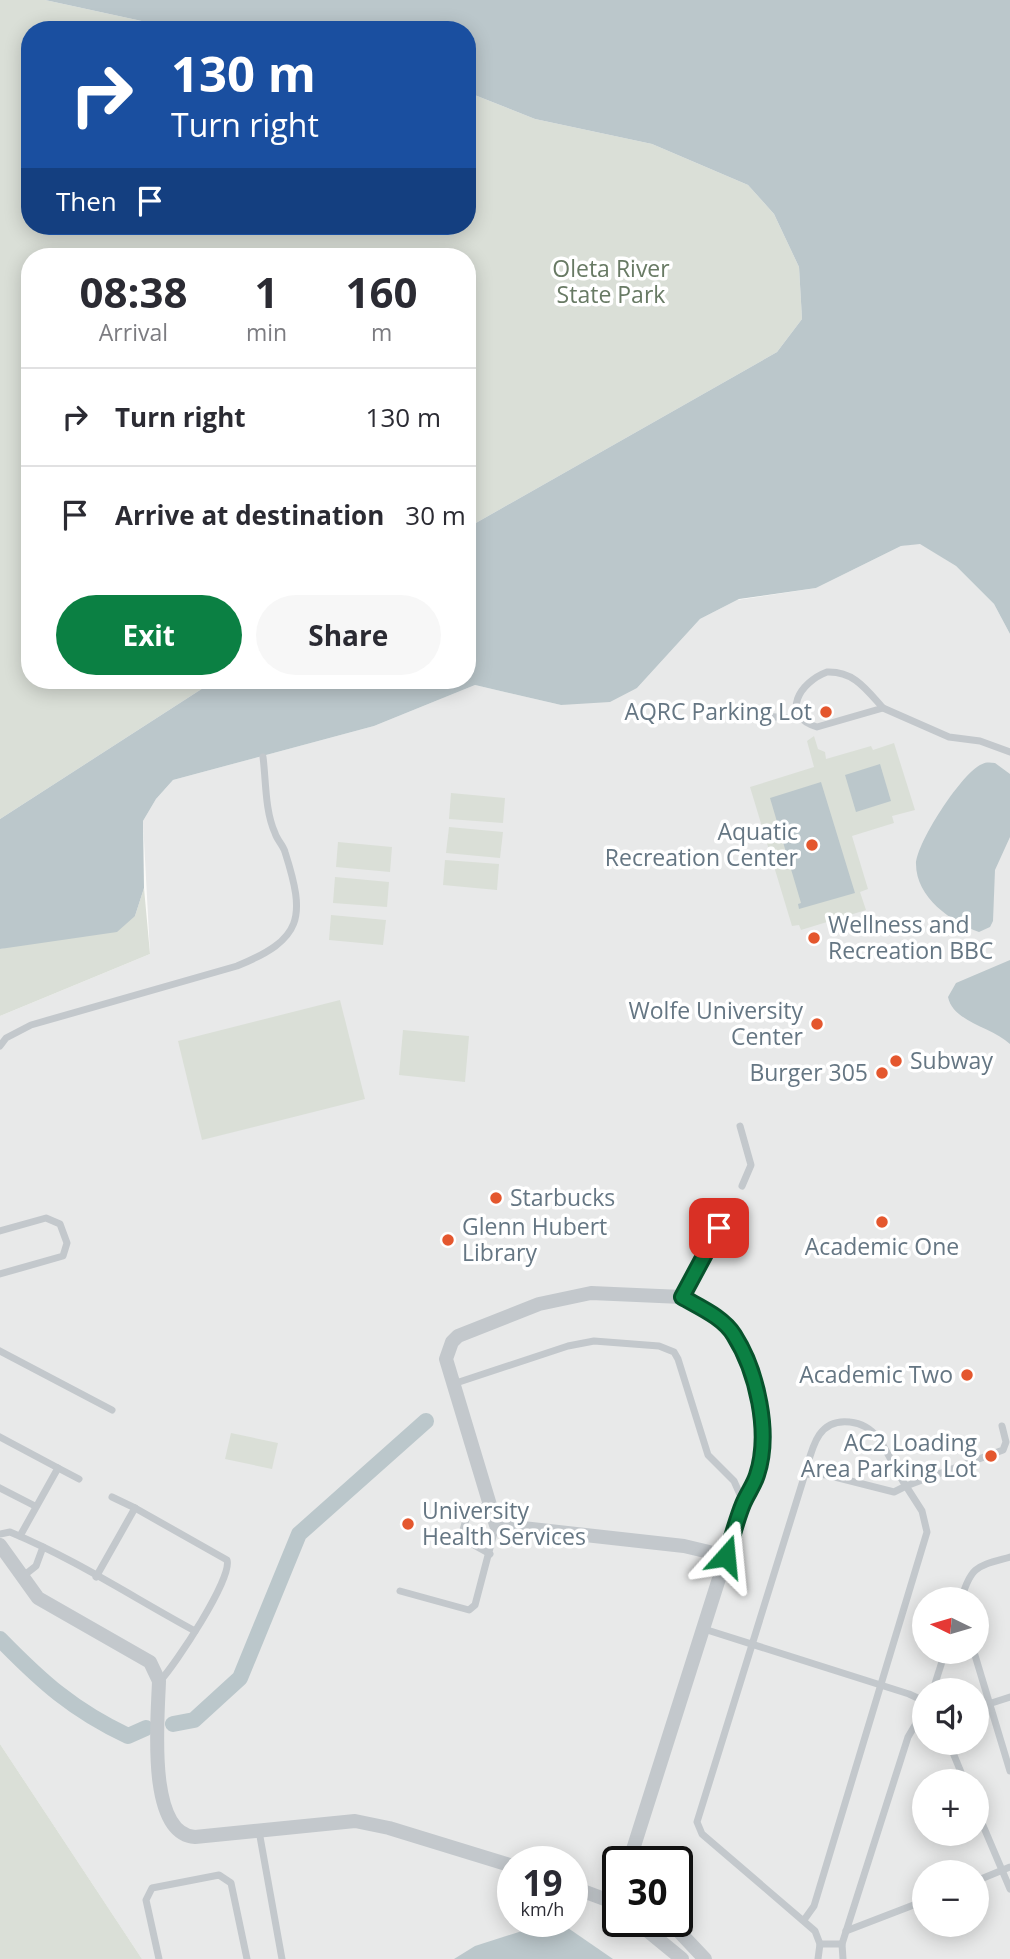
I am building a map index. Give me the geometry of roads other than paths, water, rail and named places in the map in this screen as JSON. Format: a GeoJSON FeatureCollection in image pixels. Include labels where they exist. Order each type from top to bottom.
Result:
{"type":"FeatureCollection","features":[{"type":"Feature","properties":{"kind":"street"},"geometry":{"type":"LineString","coordinates":[[635,1846],[743,1503],[757,1474],[762,1434],[752,1377],[733,1333],[710,1312],[682,1297],[591,1293],[569,1295],[458,1336],[447,1351],[452,1385],[496,1525],[709,1549],[726,1556]]}},
{"type":"Feature","properties":{"kind":"street"},"geometry":{"type":"LineString","coordinates":[[0,1545],[38,1598],[150,1662],[159,1681],[159,1757],[164,1806],[177,1831],[195,1837],[337,1821],[372,1824],[497,1861]]}},
{"type":"Feature","properties":{"kind":"street"},"geometry":{"type":"LineString","coordinates":[[656,1937],[682,1959]]}},
{"type":"Feature","properties":{"kind":"street"},"geometry":{"type":"LineString","coordinates":[[684,1937],[705,1959]]}},
{"type":"Feature","properties":{"kind":"lane"},"geometry":{"type":"LineString","coordinates":[[802,719],[796,704],[806,682],[827,672],[846,673],[854,677],[883,708],[949,737],[980,741],[1010,752]]}},
{"type":"Feature","properties":{"kind":"lane"},"geometry":{"type":"LineString","coordinates":[[764,716],[802,719],[817,727],[883,708]]}},
{"type":"Feature","properties":{"kind":"lane"},"geometry":{"type":"LineString","coordinates":[[0,1046],[6,1038],[31,1025],[237,966],[259,957],[285,939],[296,923],[298,912],[285,850],[274,832],[263,757]]}},
{"type":"Feature","properties":{"kind":"lane"},"geometry":{"type":"LineString","coordinates":[[740,1126],[751,1165],[742,1186]]}},
{"type":"Feature","properties":{"kind":"lane"},"geometry":{"type":"LineString","coordinates":[[682,1297],[732,1205]]}},
{"type":"Feature","properties":{"kind":"lane"},"geometry":{"type":"LineString","coordinates":[[0,1231],[46,1218],[60,1224],[67,1243],[63,1256],[0,1274]]}},
{"type":"Feature","properties":{"kind":"lane"},"geometry":{"type":"LineString","coordinates":[[452,1385],[568,1346],[594,1341],[659,1346],[674,1352],[708,1455],[734,1481],[743,1503]]}},
{"type":"Feature","properties":{"kind":"lane"},"geometry":{"type":"LineString","coordinates":[[0,1351],[112,1410]]}},
{"type":"Feature","properties":{"kind":"lane"},"geometry":{"type":"LineString","coordinates":[[804,1920],[814,1906],[927,1532],[922,1511],[890,1465],[879,1440],[869,1428],[846,1421],[825,1427],[818,1436],[697,1822],[698,1828],[815,1931],[820,1944],[818,1959]]}},
{"type":"Feature","properties":{"kind":"lane"},"geometry":{"type":"LineString","coordinates":[[805,1474],[827,1475],[894,1492],[923,1477],[997,1454],[1003,1450],[1006,1442],[1002,1426]]}},
{"type":"Feature","properties":{"kind":"lane"},"geometry":{"type":"LineString","coordinates":[[0,1437],[79,1479]]}},
{"type":"Feature","properties":{"kind":"lane"},"geometry":{"type":"LineString","coordinates":[[20,1536],[58,1468]]}},
{"type":"Feature","properties":{"kind":"lane"},"geometry":{"type":"LineString","coordinates":[[0,1488],[35,1506]]}},
{"type":"Feature","properties":{"kind":"lane"},"geometry":{"type":"LineString","coordinates":[[112,1497],[227,1560],[227,1572],[195,1631],[177,1662],[159,1681]]}},
{"type":"Feature","properties":{"kind":"lane"},"geometry":{"type":"LineString","coordinates":[[490,1503],[468,1513],[463,1530],[472,1544],[490,1554]]}},
{"type":"Feature","properties":{"kind":"lane"},"geometry":{"type":"LineString","coordinates":[[96,1577],[135,1508]]}},
{"type":"Feature","properties":{"kind":"lane"},"geometry":{"type":"LineString","coordinates":[[400,1591],[469,1610],[475,1605],[496,1525]]}},
{"type":"Feature","properties":{"kind":"lane"},"geometry":{"type":"LineString","coordinates":[[0,1534],[10,1532],[71,1559],[96,1577],[195,1631]]}},
{"type":"Feature","properties":{"kind":"lane"},"geometry":{"type":"LineString","coordinates":[[22,1577],[36,1566],[43,1547]]}},
{"type":"Feature","properties":{"kind":"lane"},"geometry":{"type":"LineString","coordinates":[[965,1587],[976,1567],[1010,1558]]}},
{"type":"Feature","properties":{"kind":"lane"},"geometry":{"type":"LineString","coordinates":[[704,1629],[912,1696]]}},
{"type":"Feature","properties":{"kind":"lane"},"geometry":{"type":"LineString","coordinates":[[978,1664],[1010,1771]]}},
{"type":"Feature","properties":{"kind":"lane"},"geometry":{"type":"LineString","coordinates":[[990,1704],[1010,1698]]}},
{"type":"Feature","properties":{"kind":"lane"},"geometry":{"type":"LineString","coordinates":[[843,1959],[842,1944],[912,1730]]}},
{"type":"Feature","properties":{"kind":"lane"},"geometry":{"type":"LineString","coordinates":[[259,1830],[282,1959]]}},
{"type":"Feature","properties":{"kind":"lane"},"geometry":{"type":"LineString","coordinates":[[989,1835],[1006,1869],[1010,1889]]}},
{"type":"Feature","properties":{"kind":"lane"},"geometry":{"type":"LineString","coordinates":[[989,1876],[1006,1869]]}},
{"type":"Feature","properties":{"kind":"lane"},"geometry":{"type":"LineString","coordinates":[[159,1959],[146,1900],[147,1893],[152,1888],[219,1875],[231,1883],[247,1959]]}},
{"type":"Feature","properties":{"kind":"lane"},"geometry":{"type":"LineString","coordinates":[[846,1931],[912,1906]]}},
{"type":"Feature","properties":{"kind":"lane"},"geometry":{"type":"LineString","coordinates":[[820,1944],[842,1944]]}},
{"type":"Feature","properties":{"kind":"waterway"},"geometry":{"type":"LineString","coordinates":[[173,1724],[194,1720],[240,1678],[299,1534],[426,1421]]}},
{"type":"Feature","properties":{"kind":"waterway"},"geometry":{"type":"LineString","coordinates":[[0,1639],[44,1682],[91,1716],[128,1736],[146,1728]]}},
{"type":"Feature","properties":{"kind":"place","name":"AQRC Parking Lot"},"geometry":{"type":"Point","coordinates":[826,712]}},
{"type":"Feature","properties":{"kind":"place","name":"Aquatic Recreation Center"},"geometry":{"type":"Point","coordinates":[812,845]}},
{"type":"Feature","properties":{"kind":"place","name":"Wellness and Recreation BBC"},"geometry":{"type":"Point","coordinates":[814,938]}},
{"type":"Feature","properties":{"kind":"place","name":"Wolfe University Center"},"geometry":{"type":"Point","coordinates":[817,1024]}},
{"type":"Feature","properties":{"kind":"place","name":"Subway"},"geometry":{"type":"Point","coordinates":[896,1061]}},
{"type":"Feature","properties":{"kind":"place","name":"Burger 305"},"geometry":{"type":"Point","coordinates":[882,1073]}},
{"type":"Feature","properties":{"kind":"place","name":"Starbucks"},"geometry":{"type":"Point","coordinates":[496,1198]}},
{"type":"Feature","properties":{"kind":"place","name":"Academic One"},"geometry":{"type":"Point","coordinates":[882,1222]}},
{"type":"Feature","properties":{"kind":"place","name":"Glenn Hubert Library"},"geometry":{"type":"Point","coordinates":[448,1240]}},
{"type":"Feature","properties":{"kind":"place","name":"Academic Two"},"geometry":{"type":"Point","coordinates":[967,1375]}},
{"type":"Feature","properties":{"kind":"place","name":"AC2 Loading Area Parking Lot"},"geometry":{"type":"Point","coordinates":[991,1456]}},
{"type":"Feature","properties":{"kind":"place","name":"University Health Services"},"geometry":{"type":"Point","coordinates":[408,1524]}},
{"type":"Feature","properties":{"kind":"park label","name":"Oleta River State Park"},"geometry":{"type":"Point","coordinates":[611,282]}}]}
